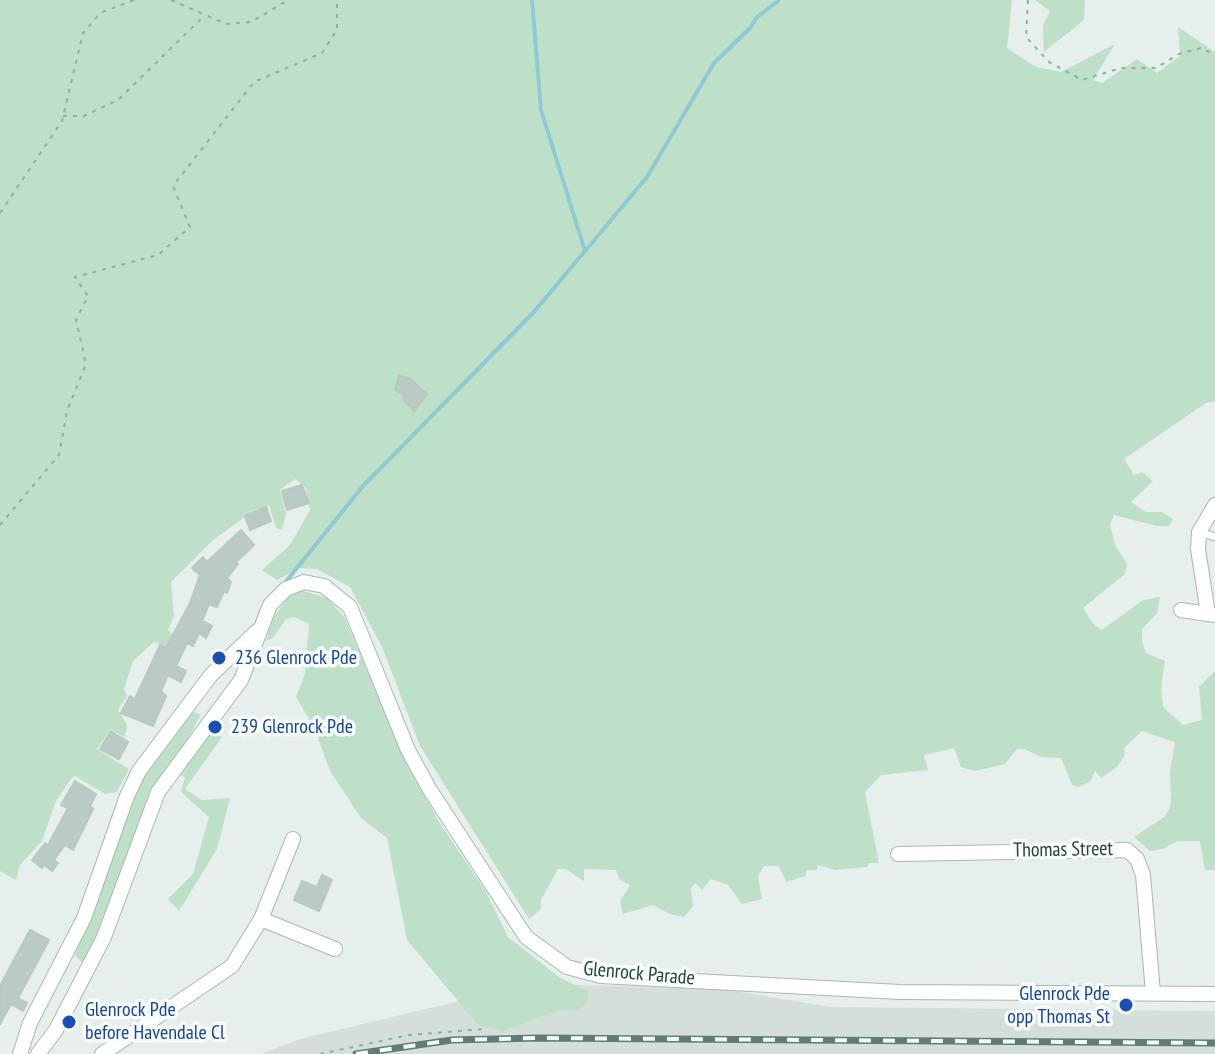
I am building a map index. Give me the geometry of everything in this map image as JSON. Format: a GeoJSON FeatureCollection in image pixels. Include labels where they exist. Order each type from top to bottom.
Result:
{"type":"FeatureCollection","features":[{"type":"Feature","properties":{"kind":"street"},"geometry":{"type":"LineString","coordinates":[[1181,610],[1211,615],[1198,549],[1199,532],[1215,505]]}},
{"type":"Feature","properties":{"kind":"street","name":"Glenrock Parade"},"geometry":{"type":"LineString","coordinates":[[38,1054],[56,1030],[104,937],[158,792],[241,680],[257,630],[270,605],[291,586],[318,583],[344,599],[362,633],[408,750],[430,790],[526,937],[567,967],[601,976],[900,992],[1215,994]]}},
{"type":"Feature","properties":{"kind":"street","name":"Glenrock Parade"},"geometry":{"type":"LineString","coordinates":[[20,1054],[30,1023],[84,918],[127,796],[139,771],[211,675],[257,630]]}},
{"type":"Feature","properties":{"kind":"street"},"geometry":{"type":"LineString","coordinates":[[102,1054],[232,966],[261,919],[293,839]]}},
{"type":"Feature","properties":{"kind":"street","name":"Thomas Street"},"geometry":{"type":"LineString","coordinates":[[898,854],[1127,850],[1137,859],[1143,875],[1153,993]]}},
{"type":"Feature","properties":{"kind":"street"},"geometry":{"type":"LineString","coordinates":[[261,919],[335,949]]}},
{"type":"Feature","properties":{"kind":"lane"},"geometry":{"type":"LineString","coordinates":[[1199,532],[1215,537]]}},
{"type":"Feature","properties":{"kind":"path"},"geometry":{"type":"LineString","coordinates":[[0,213],[63,116],[83,33],[100,13],[134,0]]}},
{"type":"Feature","properties":{"kind":"path"},"geometry":{"type":"LineString","coordinates":[[171,0],[226,24],[251,22],[288,0]]}},
{"type":"Feature","properties":{"kind":"path"},"geometry":{"type":"LineString","coordinates":[[0,525],[59,455],[67,411],[86,364],[76,320],[88,296],[75,277],[158,255],[190,227],[173,186],[254,82],[322,53],[337,30],[337,0]]}},
{"type":"Feature","properties":{"kind":"path"},"geometry":{"type":"LineString","coordinates":[[1028,0],[1026,37],[1049,62],[1082,80],[1121,68],[1156,68],[1179,54],[1201,48],[1215,55]]}},
{"type":"Feature","properties":{"kind":"path"},"geometry":{"type":"LineString","coordinates":[[63,116],[84,116],[118,100],[204,16]]}},
{"type":"Feature","properties":{"kind":"path"},"geometry":{"type":"LineString","coordinates":[[320,1054],[409,1035],[484,1029]]}},
{"type":"Feature","properties":{"kind":"shaded area"},"geometry":{"type":"Polygon","coordinates":[[[573,985],[722,989],[831,1007],[1215,1011],[1215,1054],[261,1054],[300,1039],[455,1002],[573,985]]]}},
{"type":"Feature","properties":{"kind":"green space"},"geometry":{"type":"Polygon","coordinates":[[[0,0],[1012,0],[1007,48],[1036,67],[1061,72],[1115,44],[1093,80],[1102,83],[1137,59],[1157,73],[1180,56],[1178,27],[1215,52],[1215,401],[1206,403],[1124,459],[1134,475],[1142,472],[1153,481],[1131,502],[1146,512],[1162,512],[1173,519],[1169,526],[1157,526],[1114,515],[1110,525],[1115,545],[1127,564],[1125,574],[1083,608],[1094,625],[1102,630],[1143,600],[1160,597],[1157,613],[1142,629],[1142,641],[1146,653],[1165,661],[1161,686],[1163,707],[1183,725],[1202,720],[1199,687],[1215,671],[1215,870],[1205,870],[1200,841],[1177,841],[1163,849],[1150,851],[1134,837],[1164,817],[1170,808],[1170,772],[1175,742],[1142,731],[1124,748],[1125,755],[1117,767],[1101,778],[1095,771],[1090,782],[1078,787],[1072,785],[1061,758],[1041,757],[1024,749],[1017,749],[1005,764],[975,771],[961,767],[954,748],[924,755],[928,770],[881,775],[865,792],[879,863],[869,863],[867,867],[835,870],[818,865],[817,870],[806,870],[806,876],[786,882],[779,866],[764,866],[758,876],[762,899],[742,904],[728,885],[711,879],[702,890],[695,883],[691,888],[693,906],[684,917],[653,905],[623,914],[620,901],[630,885],[620,880],[616,870],[584,869],[584,881],[566,869],[558,869],[541,900],[541,909],[529,919],[420,746],[382,647],[350,587],[317,569],[299,568],[277,580],[262,570],[290,545],[310,510],[306,488],[295,479],[280,490],[286,514],[282,530],[276,528],[269,505],[253,511],[212,541],[171,582],[174,616],[168,630],[187,649],[177,652],[154,642],[133,661],[124,689],[127,696],[118,710],[127,725],[124,737],[111,729],[97,749],[129,769],[117,792],[105,794],[75,776],[56,801],[42,841],[20,865],[16,880],[0,871],[0,0]]]}},
{"type":"Feature","properties":{"kind":"green space"},"geometry":{"type":"Polygon","coordinates":[[[1035,0],[1085,0],[1084,20],[1044,52],[1043,25],[1050,11],[1035,0]]]}},
{"type":"Feature","properties":{"kind":"green space"},"geometry":{"type":"Polygon","coordinates":[[[300,590],[327,598],[345,618],[407,765],[441,825],[485,890],[508,937],[559,977],[587,991],[588,1000],[580,1009],[556,1011],[504,1031],[479,1026],[407,940],[387,838],[361,818],[330,771],[314,727],[296,697],[305,674],[309,624],[294,617],[286,619],[273,638],[266,641],[274,616],[292,593],[300,590]]]}},
{"type":"Feature","properties":{"kind":"green space"},"geometry":{"type":"Polygon","coordinates":[[[192,712],[201,714],[180,754],[188,758],[213,730],[222,737],[185,789],[202,800],[230,798],[217,849],[179,911],[168,899],[193,874],[209,817],[181,792],[185,777],[167,770],[151,792],[87,967],[75,956],[130,793],[192,712]]]}},
{"type":"Feature","properties":{"kind":"building"},"geometry":{"type":"Polygon","coordinates":[[[399,376],[409,378],[427,394],[414,411],[403,399],[405,396],[395,389],[399,376]]]}},
{"type":"Feature","properties":{"kind":"building"},"geometry":{"type":"Polygon","coordinates":[[[302,485],[309,503],[287,510],[282,491],[302,485]]]}},
{"type":"Feature","properties":{"kind":"building"},"geometry":{"type":"Polygon","coordinates":[[[266,507],[271,521],[250,530],[245,516],[266,507]]]}},
{"type":"Feature","properties":{"kind":"building"},"geometry":{"type":"Polygon","coordinates":[[[241,530],[254,545],[235,563],[238,564],[227,578],[231,582],[227,593],[224,591],[217,607],[209,604],[202,621],[212,626],[206,638],[199,633],[193,646],[187,643],[176,666],[186,671],[181,682],[168,675],[161,691],[166,696],[153,726],[121,713],[130,696],[135,699],[160,645],[166,648],[190,603],[200,575],[192,568],[203,557],[207,562],[241,530]]]}},
{"type":"Feature","properties":{"kind":"building"},"geometry":{"type":"Polygon","coordinates":[[[111,731],[128,742],[119,759],[100,749],[111,731]]]}},
{"type":"Feature","properties":{"kind":"building"},"geometry":{"type":"Polygon","coordinates":[[[75,781],[96,794],[90,806],[93,809],[73,850],[65,845],[54,860],[58,863],[52,871],[44,865],[42,868],[32,860],[45,843],[48,845],[68,808],[61,805],[75,781]]]}},
{"type":"Feature","properties":{"kind":"building"},"geometry":{"type":"Polygon","coordinates":[[[322,875],[332,880],[319,911],[294,900],[302,881],[317,887],[322,875]]]}},
{"type":"Feature","properties":{"kind":"building"},"geometry":{"type":"Polygon","coordinates":[[[30,930],[49,940],[18,998],[27,1003],[23,1011],[11,1004],[0,1024],[0,986],[30,930]]]}},
{"type":"Feature","properties":{"kind":"waterway"},"geometry":{"type":"LineString","coordinates":[[284,584],[363,486],[533,313],[585,251],[541,110],[532,0]]}},
{"type":"Feature","properties":{"kind":"waterway"},"geometry":{"type":"LineString","coordinates":[[586,250],[647,177],[714,63],[751,27],[756,18],[778,1]]}},
{"type":"Feature","properties":{"kind":"railway"},"geometry":{"type":"LineString","coordinates":[[356,1054],[452,1040],[539,1038],[1215,1043]]}},
{"type":"Feature","properties":{"kind":"place","name":"236 Glenrock Pde"},"geometry":{"type":"Point","coordinates":[219,658]}},
{"type":"Feature","properties":{"kind":"place","name":"239 Glenrock Pde"},"geometry":{"type":"Point","coordinates":[215,727]}},
{"type":"Feature","properties":{"kind":"place","name":"Glenrock Pde opp Thomas St"},"geometry":{"type":"Point","coordinates":[1126,1005]}},
{"type":"Feature","properties":{"kind":"place","name":"Glenrock Pde before Havendale Cl"},"geometry":{"type":"Point","coordinates":[69,1022]}}]}
